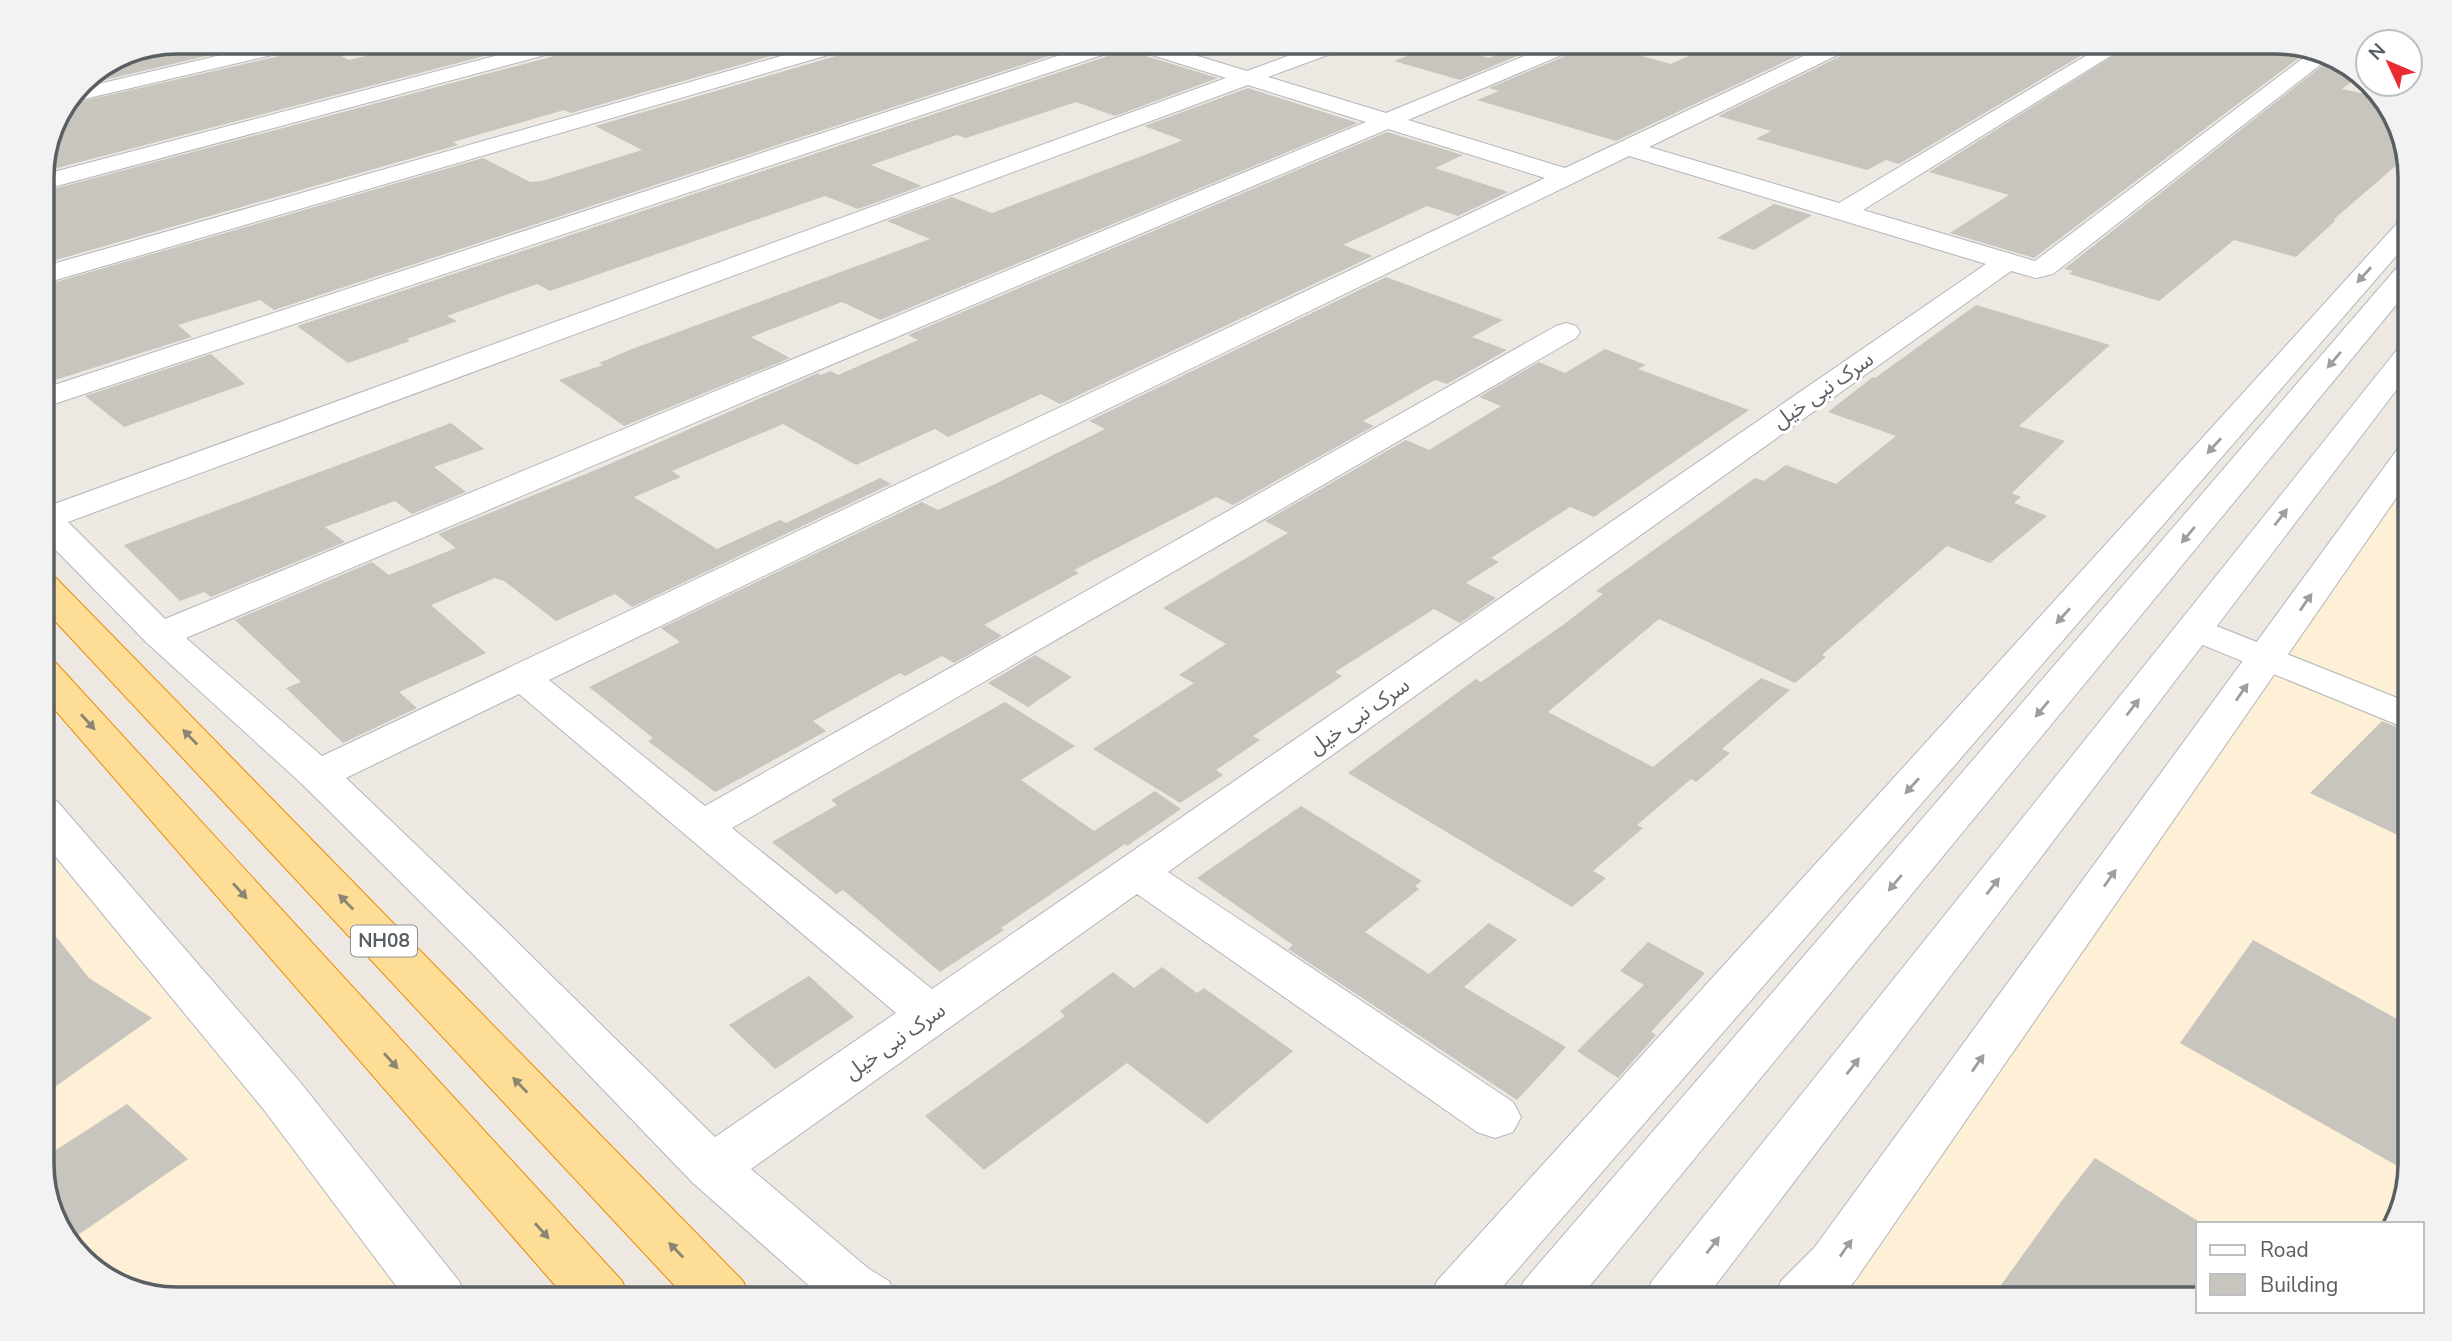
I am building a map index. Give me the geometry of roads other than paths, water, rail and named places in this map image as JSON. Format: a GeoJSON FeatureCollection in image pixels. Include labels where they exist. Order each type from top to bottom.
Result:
{"type":"FeatureCollection","features":[{"type":"Feature","properties":{"kind":"highway","name":"NH08"},"geometry":{"type":"LineString","coordinates":[[55,598],[712,1287]]}},
{"type":"Feature","properties":{"kind":"highway"},"geometry":{"type":"LineString","coordinates":[[55,686],[591,1287]]}},
{"type":"Feature","properties":{"kind":"street"},"geometry":{"type":"LineString","coordinates":[[55,513],[1311,54]]}},
{"type":"Feature","properties":{"kind":"street"},"geometry":{"type":"LineString","coordinates":[[160,635],[1547,54]]}},
{"type":"Feature","properties":{"kind":"street"},"geometry":{"type":"LineString","coordinates":[[318,775],[1823,54]]}},
{"type":"Feature","properties":{"kind":"street"},"geometry":{"type":"LineString","coordinates":[[1841,213],[2103,54]]}},
{"type":"Feature","properties":{"kind":"street"},"geometry":{"type":"LineString","coordinates":[[87,93],[248,55]]}},
{"type":"Feature","properties":{"kind":"street"},"geometry":{"type":"LineString","coordinates":[[55,180],[524,55]]}},
{"type":"Feature","properties":{"kind":"street"},"geometry":{"type":"LineString","coordinates":[[55,272],[808,55]]}},
{"type":"Feature","properties":{"kind":"street"},"geometry":{"type":"LineString","coordinates":[[55,395],[1082,55]]}},
{"type":"Feature","properties":{"kind":"street"},"geometry":{"type":"LineString","coordinates":[[1171,55],[1568,177]]}},
{"type":"Feature","properties":{"kind":"street"},"geometry":{"type":"LineString","coordinates":[[1627,148],[2036,270],[2043,268],[2313,60]]}},
{"type":"Feature","properties":{"kind":"street"},"geometry":{"type":"LineString","coordinates":[[1468,1287],[2397,239]]}},
{"type":"Feature","properties":{"kind":"street","name":"سرک نبی خیل"},"geometry":{"type":"LineString","coordinates":[[712,1168],[2006,262]]}},
{"type":"Feature","properties":{"kind":"street"},"geometry":{"type":"LineString","coordinates":[[1554,1287],[2397,286]]}},
{"type":"Feature","properties":{"kind":"street"},"geometry":{"type":"LineString","coordinates":[[702,826],[1566,332]]}},
{"type":"Feature","properties":{"kind":"street"},"geometry":{"type":"LineString","coordinates":[[1680,1287],[2397,368]]}},
{"type":"Feature","properties":{"kind":"street"},"geometry":{"type":"LineString","coordinates":[[1813,1287],[1834,1265],[2397,472]]}},
{"type":"Feature","properties":{"kind":"street"},"geometry":{"type":"LineString","coordinates":[[55,528],[160,635],[318,775],[486,939],[712,1168],[851,1287]]}},
{"type":"Feature","properties":{"kind":"street"},"geometry":{"type":"LineString","coordinates":[[2194,628],[2398,713]]}},
{"type":"Feature","properties":{"kind":"street"},"geometry":{"type":"LineString","coordinates":[[522,677],[931,1015]]}},
{"type":"Feature","properties":{"kind":"street"},"geometry":{"type":"LineString","coordinates":[[55,826],[282,1096],[430,1287]]}},
{"type":"Feature","properties":{"kind":"street"},"geometry":{"type":"LineString","coordinates":[[1136,872],[1495,1117]]}}]}
